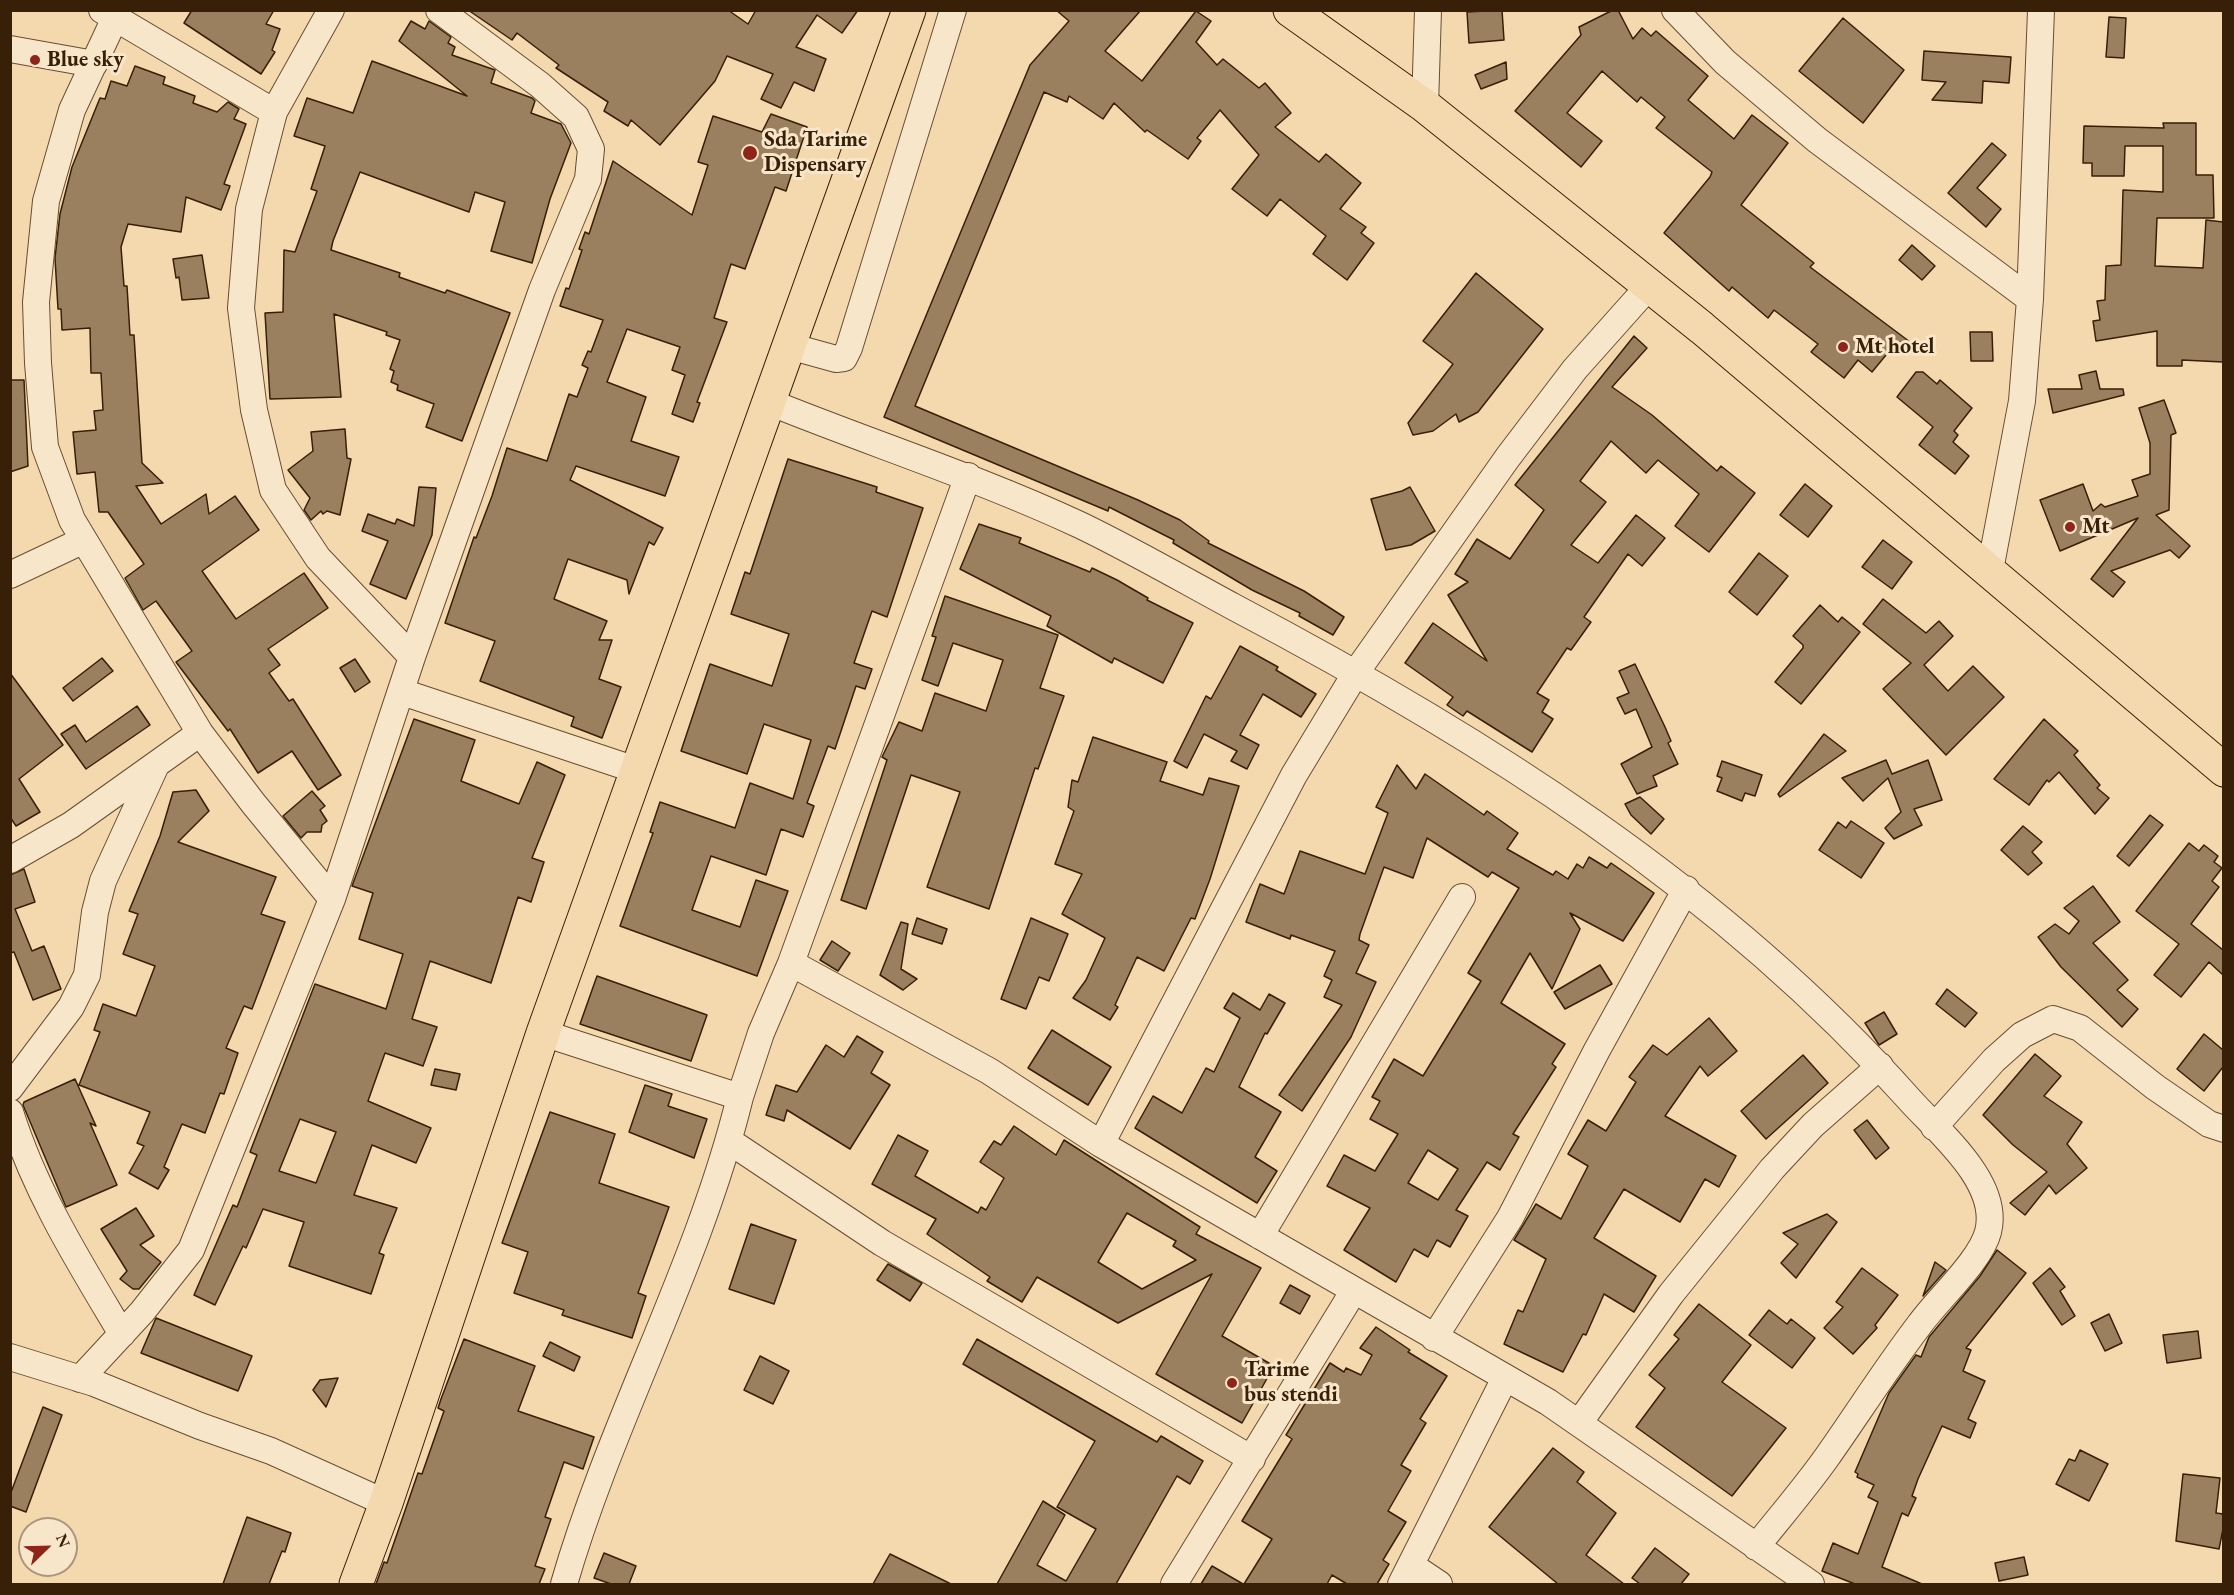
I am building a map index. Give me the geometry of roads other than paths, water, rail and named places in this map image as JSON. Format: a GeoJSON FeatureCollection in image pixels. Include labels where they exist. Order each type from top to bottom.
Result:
{"type":"FeatureCollection","features":[{"type":"Feature","properties":{"kind":"main road"},"geometry":{"type":"LineString","coordinates":[[356,1584],[386,1503],[543,1033],[639,771],[909,10]]}},
{"type":"Feature","properties":{"kind":"main road"},"geometry":{"type":"LineString","coordinates":[[1290,10],[1425,106],[1649,286],[1990,570],[2223,770]]}},
{"type":"Feature","properties":{"kind":"street"},"geometry":{"type":"LineString","coordinates":[[331,10],[274,112],[249,209],[241,308],[254,410],[273,490],[318,558],[412,657]]}},
{"type":"Feature","properties":{"kind":"street"},"geometry":{"type":"LineString","coordinates":[[80,1378],[122,1334],[191,1250],[332,899],[412,657],[542,290],[588,179],[591,149],[576,117],[540,85],[439,10]]}},
{"type":"Feature","properties":{"kind":"street"},"geometry":{"type":"LineString","coordinates":[[789,346],[836,359],[844,358],[849,348],[953,10]]}},
{"type":"Feature","properties":{"kind":"street"},"geometry":{"type":"LineString","coordinates":[[1425,106],[1428,10]]}},
{"type":"Feature","properties":{"kind":"street"},"geometry":{"type":"LineString","coordinates":[[1675,10],[1725,63],[1817,140],[2030,299]]}},
{"type":"Feature","properties":{"kind":"street"},"geometry":{"type":"LineString","coordinates":[[1990,570],[2022,401],[2030,299],[2041,10]]}},
{"type":"Feature","properties":{"kind":"street"},"geometry":{"type":"LineString","coordinates":[[274,112],[109,14],[94,64],[72,110],[46,201],[36,302],[38,363],[45,447],[72,520],[200,733],[253,803],[332,899]]}},
{"type":"Feature","properties":{"kind":"street"},"geometry":{"type":"LineString","coordinates":[[10,49],[94,64]]}},
{"type":"Feature","properties":{"kind":"street"},"geometry":{"type":"LineString","coordinates":[[1101,1144],[1294,775],[1357,671],[1508,456],[1575,369],[1649,286]]}},
{"type":"Feature","properties":{"kind":"street"},"geometry":{"type":"LineString","coordinates":[[769,402],[873,444],[968,476],[1082,526],[1357,671],[1482,747],[1686,889],[1737,930],[1880,1066],[1974,1170],[1988,1203],[1988,1232],[1971,1263],[1931,1309],[1825,1461],[1756,1547]]}},
{"type":"Feature","properties":{"kind":"street"},"geometry":{"type":"LineString","coordinates":[[564,1584],[591,1498],[652,1348],[729,1141],[740,1097],[761,1033],[791,963],[968,476]]}},
{"type":"Feature","properties":{"kind":"street"},"geometry":{"type":"LineString","coordinates":[[10,575],[84,540]]}},
{"type":"Feature","properties":{"kind":"street"},"geometry":{"type":"LineString","coordinates":[[402,692],[639,771]]}},
{"type":"Feature","properties":{"kind":"street"},"geometry":{"type":"LineString","coordinates":[[10,860],[71,825],[200,733]]}},
{"type":"Feature","properties":{"kind":"street"},"geometry":{"type":"LineString","coordinates":[[10,1088],[71,1007],[87,975],[95,912],[103,880],[156,765]]}},
{"type":"Feature","properties":{"kind":"street"},"geometry":{"type":"LineString","coordinates":[[1434,1338],[1510,1218],[1597,1050],[1686,889]]}},
{"type":"Feature","properties":{"kind":"street"},"geometry":{"type":"LineString","coordinates":[[1260,1236],[1462,897]]}},
{"type":"Feature","properties":{"kind":"street"},"geometry":{"type":"LineString","coordinates":[[791,963],[989,1071],[1101,1144],[1353,1292],[1548,1402],[1811,1584]]}},
{"type":"Feature","properties":{"kind":"street"},"geometry":{"type":"LineString","coordinates":[[1934,1127],[1994,1060],[2022,1035],[2053,1018],[2080,1028],[2155,1087],[2209,1124],[2223,1129]]}},
{"type":"Feature","properties":{"kind":"street"},"geometry":{"type":"LineString","coordinates":[[543,1033],[740,1097]]}},
{"type":"Feature","properties":{"kind":"street"},"geometry":{"type":"LineString","coordinates":[[1579,1424],[1671,1294],[1772,1169],[1813,1125],[1880,1066]]}},
{"type":"Feature","properties":{"kind":"street"},"geometry":{"type":"LineString","coordinates":[[10,1112],[29,1168],[69,1245],[122,1334]]}},
{"type":"Feature","properties":{"kind":"street"},"geometry":{"type":"LineString","coordinates":[[729,1141],[882,1243],[1252,1459]]}},
{"type":"Feature","properties":{"kind":"street"},"geometry":{"type":"LineString","coordinates":[[1174,1584],[1353,1292]]}},
{"type":"Feature","properties":{"kind":"street"},"geometry":{"type":"LineString","coordinates":[[10,1358],[80,1378],[271,1451],[386,1503]]}},
{"type":"Feature","properties":{"kind":"street"},"geometry":{"type":"LineString","coordinates":[[1439,1584],[1406,1575],[1506,1378]]}},
{"type":"Feature","properties":{"kind":"place","name":"Blue sky"},"geometry":{"type":"Point","coordinates":[35,60]}},
{"type":"Feature","properties":{"kind":"place","name":"Sda Tarime Dispensary"},"geometry":{"type":"Point","coordinates":[750,153]}},
{"type":"Feature","properties":{"kind":"place","name":"Mt hotel"},"geometry":{"type":"Point","coordinates":[1843,347]}},
{"type":"Feature","properties":{"kind":"place","name":"Mt"},"geometry":{"type":"Point","coordinates":[2070,527]}},
{"type":"Feature","properties":{"kind":"place","name":"Tarime bus stendi"},"geometry":{"type":"Point","coordinates":[1232,1383]}}]}
